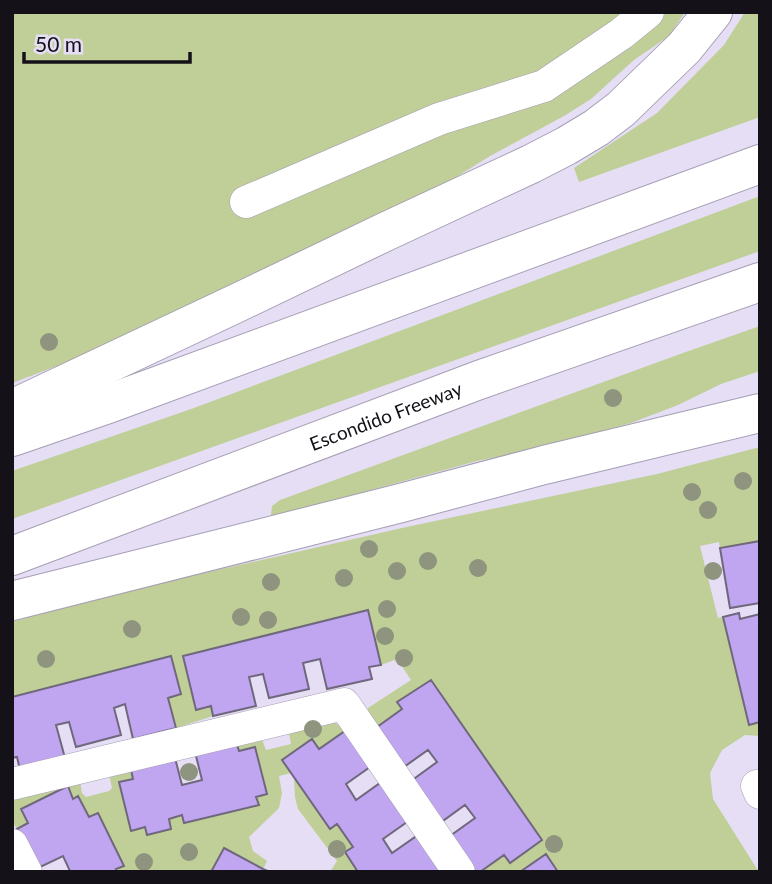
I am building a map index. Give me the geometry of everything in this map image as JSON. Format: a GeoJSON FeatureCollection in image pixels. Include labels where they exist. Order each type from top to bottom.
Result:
{"type":"FeatureCollection","features":[{"type":"Feature","properties":{"kind":"highway"},"geometry":{"type":"LineString","coordinates":[[12,409],[566,146],[621,109],[684,48],[713,12]]}},
{"type":"Feature","properties":{"kind":"highway"},"geometry":{"type":"LineString","coordinates":[[12,437],[121,400],[760,164]]}},
{"type":"Feature","properties":{"kind":"highway","name":"Escondido Freeway"},"geometry":{"type":"LineString","coordinates":[[12,556],[479,380],[760,282]]}},
{"type":"Feature","properties":{"kind":"highway"},"geometry":{"type":"LineString","coordinates":[[12,601],[544,465],[760,413]]}},
{"type":"Feature","properties":{"kind":"lane"},"geometry":{"type":"LineString","coordinates":[[246,202],[439,119],[544,86],[621,34],[648,12]]}},
{"type":"Feature","properties":{"kind":"lane"},"geometry":{"type":"LineString","coordinates":[[12,783],[344,704],[459,872]]}},
{"type":"Feature","properties":{"kind":"lane"},"geometry":{"type":"LineString","coordinates":[[12,845],[26,872]]}},
{"type":"Feature","properties":{"kind":"green space"},"geometry":{"type":"Polygon","coordinates":[[[12,12],[685,12],[669,36],[634,60],[591,99],[490,156],[411,205],[102,349],[12,383],[12,12]]]}},
{"type":"Feature","properties":{"kind":"green space"},"geometry":{"type":"Polygon","coordinates":[[[745,12],[760,12],[760,117],[579,182],[574,168],[657,113],[724,45],[745,12]]]}},
{"type":"Feature","properties":{"kind":"green space"},"geometry":{"type":"Polygon","coordinates":[[[760,196],[760,251],[12,519],[12,471],[194,408],[760,196]]]}},
{"type":"Feature","properties":{"kind":"green space"},"geometry":{"type":"Polygon","coordinates":[[[760,326],[760,371],[721,384],[678,405],[631,423],[536,449],[477,461],[276,516],[271,515],[272,506],[280,500],[760,326]]]}},
{"type":"Feature","properties":{"kind":"green space"},"geometry":{"type":"Polygon","coordinates":[[[760,447],[760,541],[720,548],[719,542],[700,546],[718,618],[723,617],[731,651],[760,722],[760,736],[745,735],[722,750],[710,773],[713,799],[759,872],[558,872],[545,854],[520,872],[480,872],[504,855],[510,863],[542,840],[432,680],[397,702],[402,709],[373,730],[367,719],[368,708],[411,680],[397,659],[381,665],[368,611],[183,656],[196,709],[211,706],[213,716],[176,728],[168,698],[181,694],[170,656],[12,697],[12,622],[125,591],[657,474],[760,447]]]}},
{"type":"Feature","properties":{"kind":"green space"},"geometry":{"type":"Polygon","coordinates":[[[330,718],[345,731],[291,773],[279,776],[282,793],[279,808],[249,837],[253,851],[267,861],[263,869],[224,848],[211,872],[118,872],[116,869],[124,866],[98,813],[89,817],[79,796],[73,799],[68,787],[21,809],[28,823],[17,829],[12,821],[12,793],[80,781],[82,793],[86,797],[109,791],[112,788],[109,774],[130,765],[133,779],[119,783],[131,831],[182,815],[185,823],[258,805],[256,797],[267,794],[255,747],[239,751],[235,738],[260,734],[266,750],[291,744],[288,729],[330,718]]]}},
{"type":"Feature","properties":{"kind":"green space"},"geometry":{"type":"Polygon","coordinates":[[[294,777],[329,829],[337,824],[353,847],[345,853],[358,872],[330,872],[337,861],[298,809],[294,777]]]}},
{"type":"Feature","properties":{"kind":"building"},"geometry":{"type":"Polygon","coordinates":[[[760,541],[760,603],[730,608],[720,548],[760,541]]]}},
{"type":"Feature","properties":{"kind":"building"},"geometry":{"type":"Polygon","coordinates":[[[368,610],[381,665],[369,667],[372,679],[327,689],[320,659],[303,663],[309,689],[269,698],[263,674],[249,677],[256,706],[213,716],[211,706],[196,710],[183,656],[368,610]]]}},
{"type":"Feature","properties":{"kind":"building"},"geometry":{"type":"Polygon","coordinates":[[[739,613],[740,619],[760,614],[760,722],[749,725],[723,617],[739,613]]]}},
{"type":"Feature","properties":{"kind":"building"},"geometry":{"type":"Polygon","coordinates":[[[171,656],[181,694],[168,698],[176,728],[133,739],[125,704],[114,708],[121,735],[76,747],[69,722],[56,725],[65,758],[20,770],[17,757],[12,758],[12,697],[171,656]]]}},
{"type":"Feature","properties":{"kind":"building"},"geometry":{"type":"Polygon","coordinates":[[[431,680],[542,840],[510,863],[504,855],[480,872],[475,872],[450,836],[475,818],[465,805],[440,823],[411,781],[437,762],[428,750],[401,769],[373,730],[402,709],[397,702],[431,680]]]}},
{"type":"Feature","properties":{"kind":"building"},"geometry":{"type":"Polygon","coordinates":[[[345,731],[370,767],[346,784],[356,800],[380,783],[407,822],[383,839],[392,853],[418,835],[443,872],[358,872],[345,852],[353,847],[337,824],[330,829],[282,760],[312,739],[319,749],[345,731]]]}},
{"type":"Feature","properties":{"kind":"building"},"geometry":{"type":"Polygon","coordinates":[[[235,738],[239,751],[255,747],[267,794],[256,797],[259,805],[184,823],[182,815],[169,819],[171,829],[147,835],[145,827],[131,831],[119,782],[133,779],[130,765],[174,754],[182,785],[202,780],[194,748],[235,738]]]}},
{"type":"Feature","properties":{"kind":"building"},"geometry":{"type":"Polygon","coordinates":[[[68,786],[73,799],[78,796],[89,817],[98,813],[124,866],[116,869],[118,872],[68,872],[70,871],[63,856],[36,869],[17,829],[28,823],[21,809],[68,786]]]}},
{"type":"Feature","properties":{"kind":"building"},"geometry":{"type":"Polygon","coordinates":[[[224,848],[263,869],[270,872],[211,872],[224,848]]]}},
{"type":"Feature","properties":{"kind":"building"},"geometry":{"type":"Polygon","coordinates":[[[546,854],[558,872],[520,872],[546,854]]]}}]}
